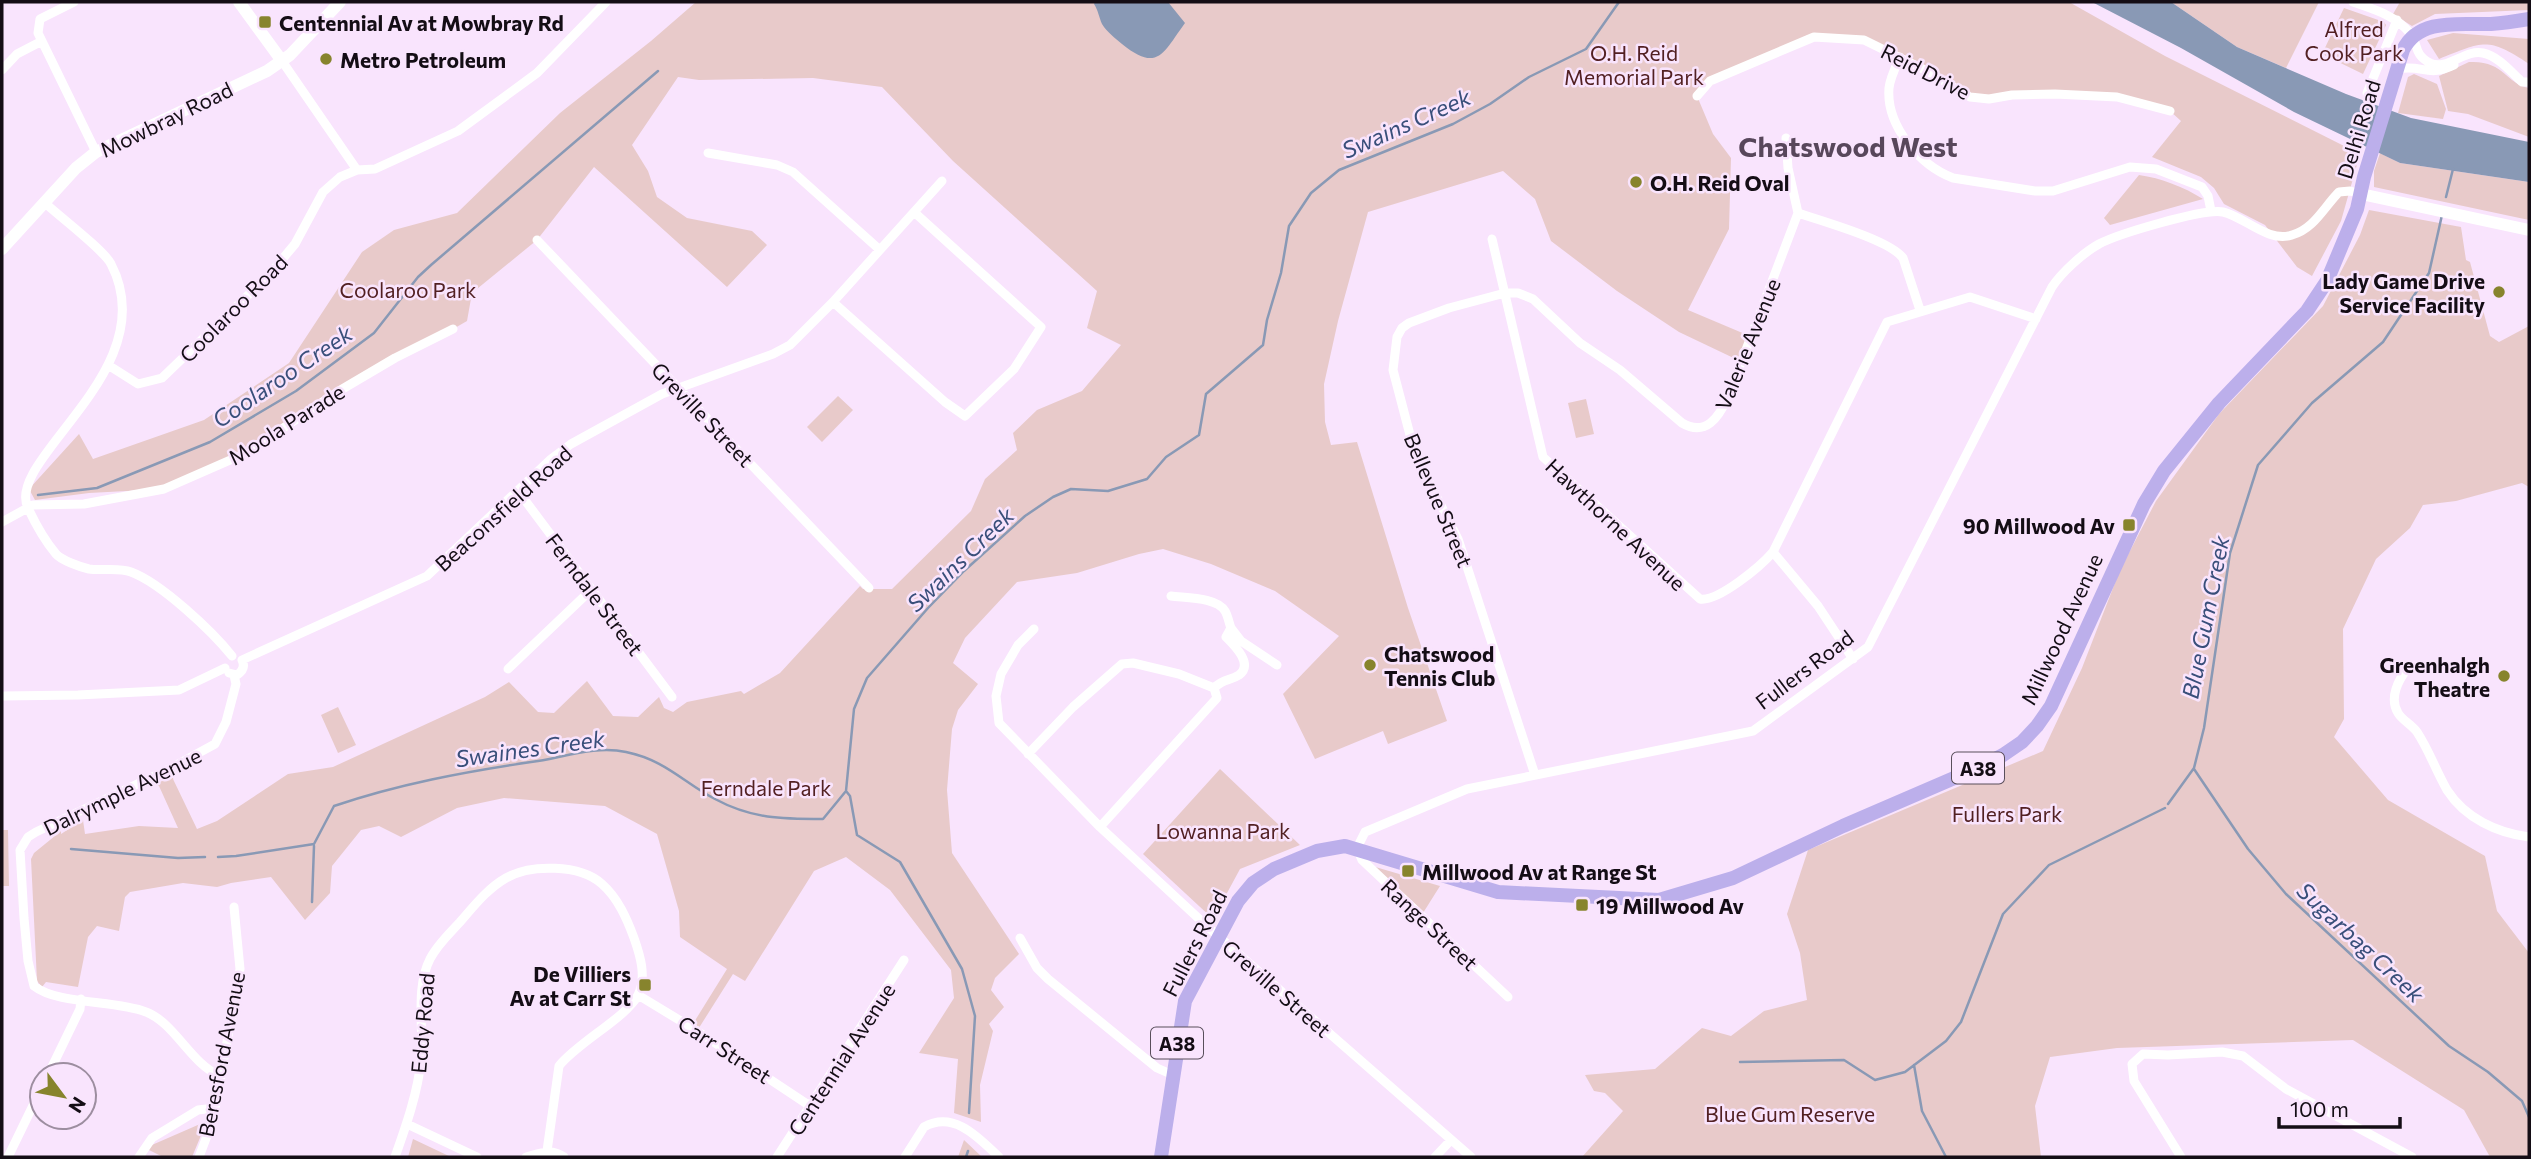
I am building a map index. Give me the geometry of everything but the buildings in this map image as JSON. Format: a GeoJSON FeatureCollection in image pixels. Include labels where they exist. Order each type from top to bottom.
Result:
{"type":"FeatureCollection","features":[{"type":"Feature","properties":{"kind":"main road"},"geometry":{"type":"LineString","coordinates":[[239,2],[282,61]]}},
{"type":"Feature","properties":{"kind":"main road","name":"Mowbray Road"},"geometry":{"type":"LineString","coordinates":[[2,249],[76,169],[96,152],[267,71],[282,61],[340,2]]}},
{"type":"Feature","properties":{"kind":"main road"},"geometry":{"type":"LineString","coordinates":[[2493,24],[2529,19]]}},
{"type":"Feature","properties":{"kind":"main road"},"geometry":{"type":"LineString","coordinates":[[2412,36],[2438,25],[2451,23],[2521,27],[2529,25]]}},
{"type":"Feature","properties":{"kind":"main road","name":"Delhi Road"},"geometry":{"type":"LineString","coordinates":[[2361,194],[2405,46],[2412,36]]}},
{"type":"Feature","properties":{"kind":"main road"},"geometry":{"type":"LineString","coordinates":[[2361,194],[2529,230]]}},
{"type":"Feature","properties":{"kind":"main road","name":"Millwood Avenue"},"geometry":{"type":"LineString","coordinates":[[1357,848],[1499,892],[1659,900],[1733,878],[2003,755],[2030,734],[2054,700],[2155,484],[2219,402],[2307,311],[2322,290],[2342,249],[2361,194]]}},
{"type":"Feature","properties":{"kind":"main road","name":"Fullers Road"},"geometry":{"type":"LineString","coordinates":[[1161,1157],[1185,1001],[1242,895],[1262,876],[1303,857],[1330,847],[1357,848]]}},
{"type":"Feature","properties":{"kind":"street"},"geometry":{"type":"LineString","coordinates":[[74,2],[40,19],[37,24],[42,41],[96,152]]}},
{"type":"Feature","properties":{"kind":"street","name":"Coolaroo Road"},"geometry":{"type":"LineString","coordinates":[[108,365],[138,384],[162,378],[269,275],[295,244],[323,192],[340,177],[357,170],[375,169],[458,131],[537,74],[606,2]]}},
{"type":"Feature","properties":{"kind":"street"},"geometry":{"type":"LineString","coordinates":[[2353,2],[2397,20],[2412,36],[2419,56],[2436,65],[2476,53],[2485,54],[2500,62],[2522,82],[2529,82]]}},
{"type":"Feature","properties":{"kind":"street"},"geometry":{"type":"LineString","coordinates":[[2367,93],[2397,20]]}},
{"type":"Feature","properties":{"kind":"street","name":"Reid Drive"},"geometry":{"type":"LineString","coordinates":[[1697,96],[1710,81],[1814,37],[1864,40],[1970,97],[1989,99],[2055,94],[2117,97],[2170,111]]}},
{"type":"Feature","properties":{"kind":"street"},"geometry":{"type":"LineString","coordinates":[[2,71],[17,54],[42,41]]}},
{"type":"Feature","properties":{"kind":"street"},"geometry":{"type":"LineString","coordinates":[[1900,57],[1889,86],[1890,105],[1896,121],[1920,157],[1953,178],[2035,191],[2053,191],[2130,167],[2157,169],[2202,187],[2208,196],[2211,211],[2225,213],[2266,232],[2286,236],[2297,233],[2322,214],[2339,192],[2361,194]]}},
{"type":"Feature","properties":{"kind":"street"},"geometry":{"type":"LineString","coordinates":[[2398,69],[2414,66],[2424,72],[2441,72],[2476,58],[2500,62]]}},
{"type":"Feature","properties":{"kind":"street"},"geometry":{"type":"LineString","coordinates":[[282,61],[357,170]]}},
{"type":"Feature","properties":{"kind":"street"},"geometry":{"type":"LineString","coordinates":[[1786,138],[1787,168],[1798,212],[1885,244],[1899,252],[1920,310]]}},
{"type":"Feature","properties":{"kind":"street"},"geometry":{"type":"LineString","coordinates":[[708,153],[777,165],[793,172],[880,250]]}},
{"type":"Feature","properties":{"kind":"street","name":"Beaconsfield Road"},"geometry":{"type":"LineString","coordinates":[[242,660],[427,576],[551,459],[571,444],[628,411],[678,388],[782,350],[798,340],[942,181]]}},
{"type":"Feature","properties":{"kind":"street"},"geometry":{"type":"LineString","coordinates":[[45,203],[110,261],[119,282],[123,323],[108,365],[67,429],[35,466],[25,490],[27,507],[57,556],[87,569],[130,571],[168,592],[232,656],[242,660],[243,669],[234,675],[228,673],[225,668],[227,660],[232,656]]}},
{"type":"Feature","properties":{"kind":"street","name":"Fullers Road"},"geometry":{"type":"LineString","coordinates":[[1357,848],[1361,837],[1371,828],[1467,789],[1754,731],[1853,659],[1872,644],[2057,280],[2096,246],[2211,211]]}},
{"type":"Feature","properties":{"kind":"street"},"geometry":{"type":"LineString","coordinates":[[833,302],[945,402],[965,415],[1014,369],[1041,327],[914,212]]}},
{"type":"Feature","properties":{"kind":"street","name":"Valerie Avenue"},"geometry":{"type":"LineString","coordinates":[[1505,293],[1518,293],[1533,299],[1580,343],[1620,370],[1682,423],[1693,428],[1704,427],[1719,416],[1728,397],[1798,212]]}},
{"type":"Feature","properties":{"kind":"street","name":"Hawthorne Avenue"},"geometry":{"type":"LineString","coordinates":[[1492,239],[1543,457],[1700,599],[1707,600],[1723,592],[1767,560],[1773,552],[1882,328],[1893,319],[1961,298],[1974,297],[2036,319]]}},
{"type":"Feature","properties":{"kind":"street","name":"Greville Street"},"geometry":{"type":"LineString","coordinates":[[537,240],[869,588]]}},
{"type":"Feature","properties":{"kind":"street","name":"Bellevue Street"},"geometry":{"type":"LineString","coordinates":[[1505,293],[1449,308],[1405,325],[1397,337],[1393,370],[1415,454],[1458,539],[1535,775]]}},
{"type":"Feature","properties":{"kind":"street","name":"Moola Parade"},"geometry":{"type":"LineString","coordinates":[[27,507],[85,504],[164,489],[244,454],[339,391],[395,358],[453,329]]}},
{"type":"Feature","properties":{"kind":"street","name":"Ferndale Street"},"geometry":{"type":"LineString","coordinates":[[518,491],[672,697]]}},
{"type":"Feature","properties":{"kind":"street"},"geometry":{"type":"LineString","coordinates":[[2,522],[27,507]]}},
{"type":"Feature","properties":{"kind":"street"},"geometry":{"type":"LineString","coordinates":[[1773,552],[1818,606],[1853,659]]}},
{"type":"Feature","properties":{"kind":"street"},"geometry":{"type":"LineString","coordinates":[[508,669],[592,589]]}},
{"type":"Feature","properties":{"kind":"street"},"geometry":{"type":"LineString","coordinates":[[1171,596],[1213,602],[1224,608],[1231,628],[1241,641],[1277,665]]}},
{"type":"Feature","properties":{"kind":"street"},"geometry":{"type":"LineString","coordinates":[[1214,688],[1222,680],[1238,675],[1243,670],[1241,654],[1226,637],[1231,628]]}},
{"type":"Feature","properties":{"kind":"street","name":"Greville Street"},"geometry":{"type":"LineString","coordinates":[[1034,629],[1018,645],[1001,674],[996,696],[999,723],[1100,827],[1219,936],[1471,1157]]}},
{"type":"Feature","properties":{"kind":"street"},"geometry":{"type":"LineString","coordinates":[[1028,754],[1073,707],[1122,664],[1133,663],[1190,676],[1214,688],[1217,698],[1100,827]]}},
{"type":"Feature","properties":{"kind":"street"},"geometry":{"type":"LineString","coordinates":[[2,696],[179,690],[225,668]]}},
{"type":"Feature","properties":{"kind":"street"},"geometry":{"type":"LineString","coordinates":[[2408,668],[2396,687],[2395,702],[2398,714],[2416,731],[2448,792],[2468,813],[2487,825],[2506,833],[2529,837]]}},
{"type":"Feature","properties":{"kind":"street","name":"Dalrymple Avenue"},"geometry":{"type":"LineString","coordinates":[[220,1076],[205,1068],[153,1015],[142,1010],[39,989],[32,983],[24,918],[21,846],[36,832],[171,768],[215,744],[226,722],[236,684],[234,675]]}},
{"type":"Feature","properties":{"kind":"street","name":"Range Street"},"geometry":{"type":"LineString","coordinates":[[1357,848],[1362,860],[1508,997]]}},
{"type":"Feature","properties":{"kind":"street","name":"Eddy Road"},"geometry":{"type":"LineString","coordinates":[[395,1157],[407,1124],[422,1059],[426,966],[443,941],[478,901],[508,876],[548,867],[578,873],[601,883],[627,919],[638,951],[642,976],[638,995]]}},
{"type":"Feature","properties":{"kind":"street","name":"Beresford Avenue"},"geometry":{"type":"LineString","coordinates":[[199,1157],[210,1131],[240,969],[234,907]]}},
{"type":"Feature","properties":{"kind":"street"},"geometry":{"type":"LineString","coordinates":[[1020,938],[1037,968],[1048,979],[1157,1068],[1173,1075]]}},
{"type":"Feature","properties":{"kind":"street","name":"Centennial Avenue"},"geometry":{"type":"LineString","coordinates":[[777,1157],[904,960]]}},
{"type":"Feature","properties":{"kind":"street"},"geometry":{"type":"LineString","coordinates":[[547,1151],[559,1066],[628,1007],[638,995]]}},
{"type":"Feature","properties":{"kind":"street","name":"Carr Street"},"geometry":{"type":"LineString","coordinates":[[638,995],[810,1106]]}},
{"type":"Feature","properties":{"kind":"street"},"geometry":{"type":"LineString","coordinates":[[55,1061],[80,1009],[81,999]]}},
{"type":"Feature","properties":{"kind":"street"},"geometry":{"type":"LineString","coordinates":[[2180,1157],[2134,1081],[2132,1064],[2143,1054],[2222,1052],[2242,1056],[2286,1090],[2412,1157]]}},
{"type":"Feature","properties":{"kind":"street"},"geometry":{"type":"LineString","coordinates":[[139,1157],[152,1138],[198,1110],[215,1108]]}},
{"type":"Feature","properties":{"kind":"street"},"geometry":{"type":"LineString","coordinates":[[8,1157],[28,1116]]}},
{"type":"Feature","properties":{"kind":"street"},"geometry":{"type":"LineString","coordinates":[[905,1157],[924,1127],[943,1121],[969,1130],[999,1157]]}},
{"type":"Feature","properties":{"kind":"street"},"geometry":{"type":"LineString","coordinates":[[407,1124],[477,1157]]}},
{"type":"Feature","properties":{"kind":"street"},"geometry":{"type":"LineString","coordinates":[[1435,1157],[1451,1140]]}},
{"type":"Feature","properties":{"kind":"street"},"geometry":{"type":"LineString","coordinates":[[526,1157],[547,1151],[564,1157]]}},
{"type":"Feature","properties":{"kind":"green space"},"geometry":{"type":"Polygon","coordinates":[[[696,2],[2069,2],[2165,56],[2360,154],[2341,221],[2312,276],[2297,267],[2265,225],[2224,204],[2214,188],[2201,177],[2152,157],[2181,121],[2170,111],[2117,97],[1970,97],[1864,40],[1814,37],[1733,70],[1697,96],[1713,134],[1731,158],[1729,229],[1688,310],[1752,337],[1742,362],[1679,332],[1617,291],[1551,241],[1535,199],[1503,171],[1368,212],[1324,384],[1325,422],[1331,445],[1357,442],[1408,608],[1447,721],[1388,744],[1383,731],[1315,759],[1283,694],[1339,636],[1275,591],[1211,564],[1163,549],[1077,573],[1017,582],[965,638],[953,663],[978,684],[958,710],[952,729],[947,790],[952,853],[1019,954],[995,978],[991,990],[1004,1007],[989,1024],[993,1031],[980,1085],[981,1122],[954,1113],[958,1059],[919,1053],[954,998],[951,970],[890,890],[846,857],[814,871],[745,981],[733,974],[697,1031],[691,1027],[727,969],[680,937],[679,911],[657,834],[605,806],[504,798],[457,808],[401,837],[379,826],[361,830],[332,866],[330,893],[305,920],[271,877],[217,887],[183,883],[130,892],[125,897],[119,931],[97,926],[88,937],[78,987],[46,982],[42,987],[37,981],[31,859],[34,853],[61,831],[61,834],[83,820],[85,834],[139,826],[178,828],[156,784],[174,775],[173,779],[197,829],[217,821],[288,774],[333,767],[485,697],[509,682],[538,712],[554,713],[587,681],[613,716],[638,717],[659,697],[664,708],[673,712],[687,702],[741,691],[744,694],[780,673],[860,586],[863,589],[892,589],[971,511],[985,479],[1017,450],[1013,433],[1037,410],[1082,391],[1121,345],[1087,328],[1097,291],[953,161],[882,87],[813,78],[699,80],[678,77],[632,145],[648,171],[657,197],[687,218],[752,231],[767,245],[727,287],[594,167],[537,240],[472,293],[467,321],[427,344],[395,358],[244,454],[164,489],[89,493],[35,500],[29,489],[79,434],[93,459],[204,420],[289,363],[362,252],[394,230],[457,213],[560,113],[696,2]]]}},
{"type":"Feature","properties":{"kind":"green space"},"geometry":{"type":"Polygon","coordinates":[[[2171,2],[2319,2],[2286,68],[2237,47],[2171,2]]]}},
{"type":"Feature","properties":{"kind":"green space"},"geometry":{"type":"Polygon","coordinates":[[[2400,2],[2529,2],[2529,10],[2435,14],[2412,26],[2393,14],[2400,2]]]}},
{"type":"Feature","properties":{"kind":"green space","name":"Alfred Cook Park"},"geometry":{"type":"Polygon","coordinates":[[[2344,8],[2386,25],[2363,74],[2322,54],[2344,8]]]}},
{"type":"Feature","properties":{"kind":"green space"},"geometry":{"type":"Polygon","coordinates":[[[2453,33],[2529,39],[2529,64],[2503,49],[2485,45],[2439,59],[2427,40],[2453,33]]]}},
{"type":"Feature","properties":{"kind":"green space"},"geometry":{"type":"Polygon","coordinates":[[[2469,62],[2481,62],[2497,68],[2514,82],[2529,88],[2529,137],[2468,114],[2448,111],[2439,76],[2469,62]]]}},
{"type":"Feature","properties":{"kind":"green space"},"geometry":{"type":"Polygon","coordinates":[[[2414,74],[2437,84],[2446,109],[2443,119],[2398,113],[2408,77],[2414,74]]]}},
{"type":"Feature","properties":{"kind":"green space"},"geometry":{"type":"Polygon","coordinates":[[[2380,153],[2400,163],[2529,182],[2529,220],[2374,187],[2374,171],[2380,153]]]}},
{"type":"Feature","properties":{"kind":"green space"},"geometry":{"type":"Polygon","coordinates":[[[2139,175],[2172,184],[2203,199],[2110,225],[2104,218],[2139,175]]]}},
{"type":"Feature","properties":{"kind":"green space"},"geometry":{"type":"Polygon","coordinates":[[[2369,210],[2461,227],[2466,260],[2470,262],[2490,336],[2499,342],[2529,326],[2529,487],[2522,483],[2456,501],[2423,505],[2410,528],[2376,559],[2343,629],[2344,719],[2334,737],[2388,800],[2485,856],[2497,911],[2529,953],[2529,1157],[2490,1157],[2464,1110],[2353,1040],[2117,1048],[2050,1057],[2035,1106],[2041,1157],[1582,1157],[1623,1111],[1605,1093],[1594,1091],[1585,1075],[1655,1069],[1702,1028],[1731,1036],[1764,1011],[1807,1000],[1800,953],[1787,914],[1808,850],[2043,751],[2082,668],[2120,570],[2156,501],[2219,414],[2323,306],[2360,235],[2369,210]]]}},
{"type":"Feature","properties":{"kind":"green space"},"geometry":{"type":"Polygon","coordinates":[[[838,396],[853,410],[822,442],[807,427],[838,396]]]}},
{"type":"Feature","properties":{"kind":"green space"},"geometry":{"type":"Polygon","coordinates":[[[1586,399],[1594,434],[1576,438],[1568,403],[1586,399]]]}},
{"type":"Feature","properties":{"kind":"green space"},"geometry":{"type":"Polygon","coordinates":[[[338,707],[356,745],[338,753],[321,715],[338,707]]]}},
{"type":"Feature","properties":{"kind":"green space","name":"Lowanna Park"},"geometry":{"type":"Polygon","coordinates":[[[1220,769],[1300,845],[1240,869],[1213,919],[1143,854],[1220,769]]]}},
{"type":"Feature","properties":{"kind":"green space"},"geometry":{"type":"Polygon","coordinates":[[[2,830],[8,830],[9,886],[2,886],[2,830]]]}},
{"type":"Feature","properties":{"kind":"green space"},"geometry":{"type":"Polygon","coordinates":[[[1372,866],[1440,886],[1423,913],[1372,866]]]}},
{"type":"Feature","properties":{"kind":"green space"},"geometry":{"type":"Polygon","coordinates":[[[207,1121],[192,1157],[163,1157],[145,1148],[207,1121]]]}},
{"type":"Feature","properties":{"kind":"green space"},"geometry":{"type":"Polygon","coordinates":[[[413,1139],[451,1157],[408,1157],[413,1139]]]}},
{"type":"Feature","properties":{"kind":"green space"},"geometry":{"type":"Polygon","coordinates":[[[964,1140],[982,1157],[958,1157],[964,1140]]]}},
{"type":"Feature","properties":{"kind":"water"},"geometry":{"type":"Polygon","coordinates":[[[1095,2],[1168,2],[1185,23],[1159,56],[1144,57],[1134,53],[1106,30],[1095,2]]]}},
{"type":"Feature","properties":{"kind":"water"},"geometry":{"type":"Polygon","coordinates":[[[2092,2],[2171,2],[2237,47],[2346,94],[2411,118],[2529,142],[2529,182],[2400,163],[2294,112],[2181,48],[2092,2]]]}},
{"type":"Feature","properties":{"kind":"waterway","name":"Swains Creek"},"geometry":{"type":"LineString","coordinates":[[969,1113],[975,1016],[962,969],[900,862],[857,835],[850,796],[846,791],[854,709],[867,678],[964,571],[1025,516],[1053,497],[1071,489],[1108,491],[1147,479],[1166,457],[1199,435],[1206,394],[1263,345],[1267,320],[1281,273],[1289,226],[1311,193],[1339,170],[1453,124],[1490,104],[1529,77],[1586,49],[1619,2]]}},
{"type":"Feature","properties":{"kind":"waterway","name":"Coolaroo Creek"},"geometry":{"type":"LineString","coordinates":[[38,495],[97,488],[210,442],[296,391],[374,333],[418,277],[431,265],[658,71]]}},
{"type":"Feature","properties":{"kind":"waterway","name":"Blue Gum Creek"},"geometry":{"type":"LineString","coordinates":[[2446,197],[2453,169]]}},
{"type":"Feature","properties":{"kind":"waterway","name":"Blue Gum Creek"},"geometry":{"type":"LineString","coordinates":[[2168,804],[2194,768],[2204,728],[2230,553],[2258,465],[2312,403],[2383,342],[2429,273],[2442,215]]}},
{"type":"Feature","properties":{"kind":"waterway","name":"Swaines Creek"},"geometry":{"type":"LineString","coordinates":[[218,857],[314,844],[334,806],[383,791],[590,751],[614,750],[652,760],[729,806],[755,814],[794,819],[823,819],[846,791]]}},
{"type":"Feature","properties":{"kind":"waterway","name":"Sugarbag Creek"},"geometry":{"type":"LineString","coordinates":[[2194,769],[2248,849],[2286,894],[2449,1046],[2488,1072],[2522,1101],[2529,1117]]}},
{"type":"Feature","properties":{"kind":"waterway","name":"Blue Gum Creek"},"geometry":{"type":"LineString","coordinates":[[1740,1062],[1844,1060],[1875,1080],[1905,1072],[1946,1041],[1961,1022],[2003,914],[2049,865],[2165,808]]}},
{"type":"Feature","properties":{"kind":"waterway"},"geometry":{"type":"LineString","coordinates":[[312,902],[314,846]]}},
{"type":"Feature","properties":{"kind":"waterway","name":"Swaines Creek"},"geometry":{"type":"LineString","coordinates":[[71,849],[178,858],[205,857]]}},
{"type":"Feature","properties":{"kind":"waterway","name":"Blue Gum Creek"},"geometry":{"type":"LineString","coordinates":[[1914,1065],[1922,1111],[1946,1157]]}},
{"type":"Feature","properties":{"kind":"waterway"},"geometry":{"type":"LineString","coordinates":[[966,1157],[968,1151]]}},
{"type":"Feature","properties":{"kind":"place","name":"Centennial Av at Mowbray Rd"},"geometry":{"type":"Point","coordinates":[265,22]}},
{"type":"Feature","properties":{"kind":"place","name":"Metro Petroleum"},"geometry":{"type":"Point","coordinates":[326,59]}},
{"type":"Feature","properties":{"kind":"place","name":"O.H. Reid Oval"},"geometry":{"type":"Point","coordinates":[1636,182]}},
{"type":"Feature","properties":{"kind":"place","name":"Lady Game Drive Service Facility"},"geometry":{"type":"Point","coordinates":[2499,292]}},
{"type":"Feature","properties":{"kind":"place","name":"90 Millwood Av"},"geometry":{"type":"Point","coordinates":[2129,525]}},
{"type":"Feature","properties":{"kind":"place","name":"Chatswood Tennis Club"},"geometry":{"type":"Point","coordinates":[1370,665]}},
{"type":"Feature","properties":{"kind":"place","name":"Greenhalgh Theatre"},"geometry":{"type":"Point","coordinates":[2504,676]}},
{"type":"Feature","properties":{"kind":"place","name":"Millwood Av at Range St"},"geometry":{"type":"Point","coordinates":[1408,871]}},
{"type":"Feature","properties":{"kind":"place","name":"19 Millwood Av"},"geometry":{"type":"Point","coordinates":[1582,905]}},
{"type":"Feature","properties":{"kind":"place","name":"De Villiers Av at Carr St"},"geometry":{"type":"Point","coordinates":[645,985]}},
{"type":"Feature","properties":{"kind":"district","name":"Chatswood West"},"geometry":{"type":"Point","coordinates":[1848,146]}},
{"type":"Feature","properties":{"kind":"park label","name":"O.H. Reid Memorial Park"},"geometry":{"type":"Point","coordinates":[1634,64]}},
{"type":"Feature","properties":{"kind":"park label","name":"Coolaroo Park"},"geometry":{"type":"Point","coordinates":[408,289]}},
{"type":"Feature","properties":{"kind":"park label","name":"Ferndale Park"},"geometry":{"type":"Point","coordinates":[766,787]}},
{"type":"Feature","properties":{"kind":"park label","name":"Fullers Park"},"geometry":{"type":"Point","coordinates":[2007,813]}},
{"type":"Feature","properties":{"kind":"park label","name":"Blue Gum Reserve"},"geometry":{"type":"Point","coordinates":[1790,1113]}}]}
